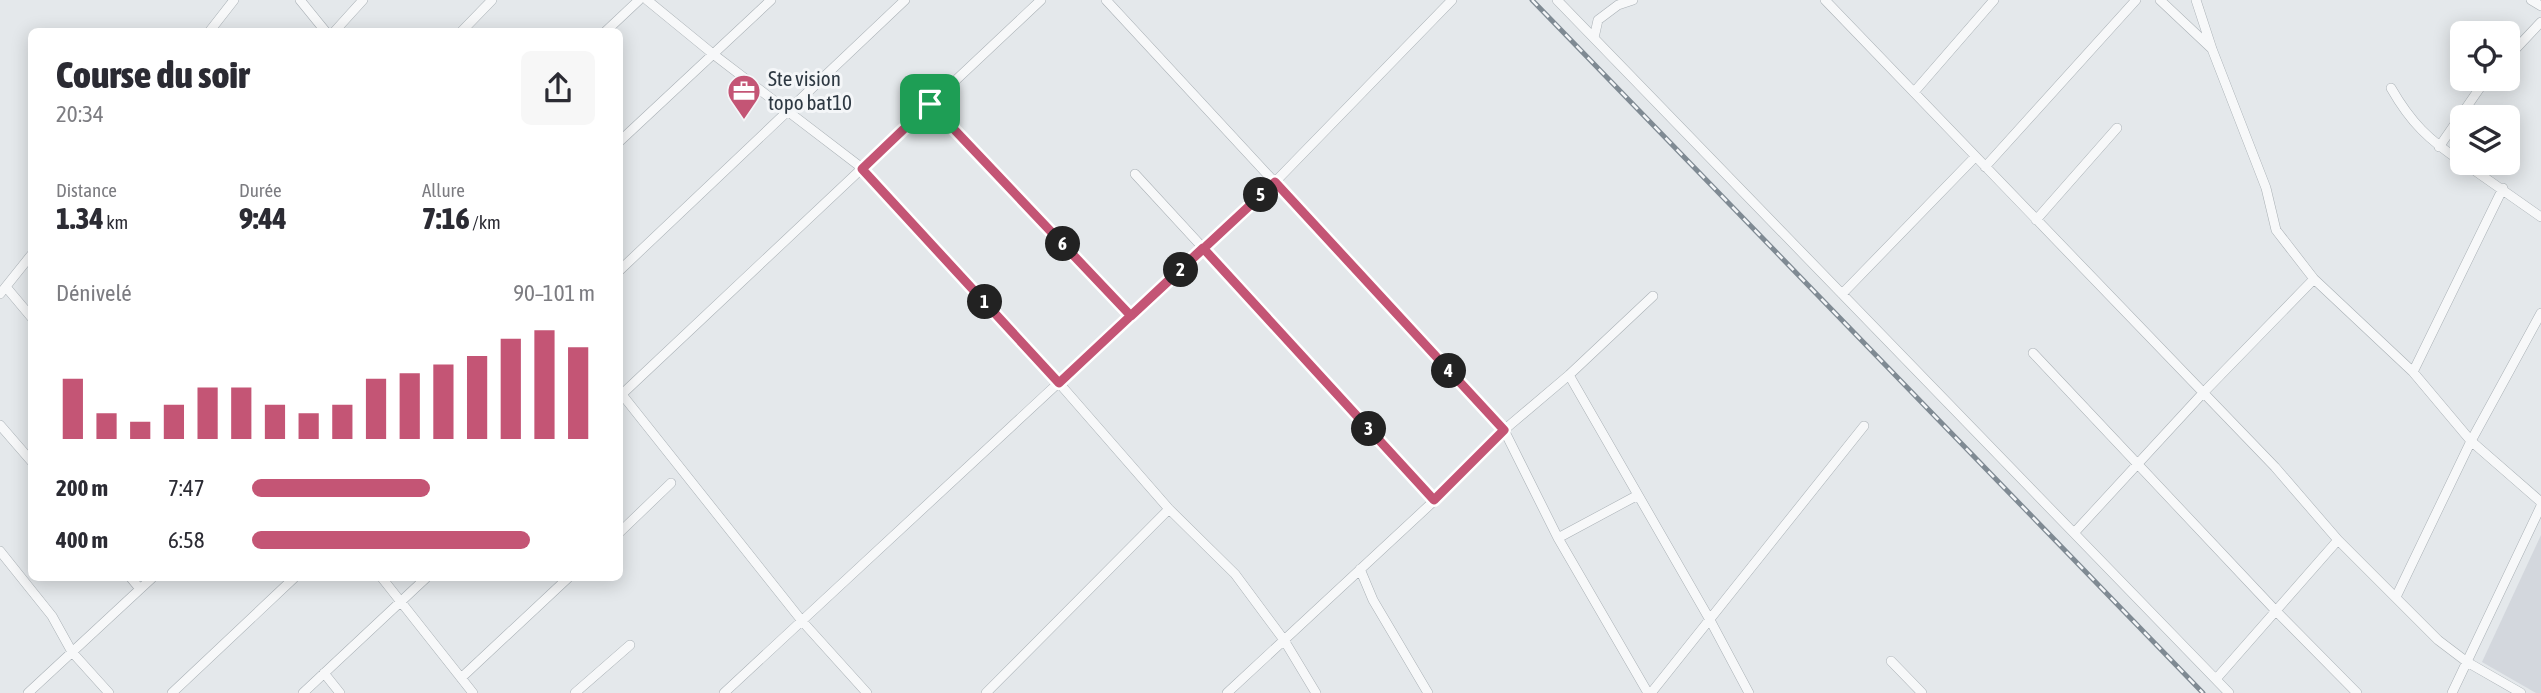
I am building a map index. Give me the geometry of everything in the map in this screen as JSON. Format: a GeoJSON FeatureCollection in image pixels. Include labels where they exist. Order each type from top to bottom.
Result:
{"type":"FeatureCollection","features":[{"type":"Feature","properties":{"kind":"street"},"geometry":{"type":"LineString","coordinates":[[212,28],[234,0]]}},
{"type":"Feature","properties":{"kind":"street"},"geometry":{"type":"LineString","coordinates":[[300,0],[323,28]]}},
{"type":"Feature","properties":{"kind":"street"},"geometry":{"type":"LineString","coordinates":[[338,28],[363,0]]}},
{"type":"Feature","properties":{"kind":"street"},"geometry":{"type":"LineString","coordinates":[[465,28],[492,0]]}},
{"type":"Feature","properties":{"kind":"street"},"geometry":{"type":"LineString","coordinates":[[609,28],[639,0]]}},
{"type":"Feature","properties":{"kind":"street"},"geometry":{"type":"LineString","coordinates":[[647,0],[862,169],[1059,383],[1169,509],[1235,574],[1284,640],[1316,693]]}},
{"type":"Feature","properties":{"kind":"street"},"geometry":{"type":"LineString","coordinates":[[623,138],[771,0]]}},
{"type":"Feature","properties":{"kind":"street"},"geometry":{"type":"LineString","coordinates":[[623,267],[905,0]]}},
{"type":"Feature","properties":{"kind":"street"},"geometry":{"type":"LineString","coordinates":[[623,391],[1041,0]]}},
{"type":"Feature","properties":{"kind":"street"},"geometry":{"type":"LineString","coordinates":[[1106,0],[1504,430],[1558,538],[1649,693],[1864,426]]}},
{"type":"Feature","properties":{"kind":"street"},"geometry":{"type":"LineString","coordinates":[[724,693],[1275,182],[1452,0]]}},
{"type":"Feature","properties":{"kind":"street"},"geometry":{"type":"LineString","coordinates":[[1557,0],[2229,693]]}},
{"type":"Feature","properties":{"kind":"street"},"geometry":{"type":"LineString","coordinates":[[1594,38],[1598,20],[1618,5],[1633,0]]}},
{"type":"Feature","properties":{"kind":"street"},"geometry":{"type":"LineString","coordinates":[[1825,0],[2276,467],[2338,540],[2438,640],[2467,662],[2521,693]]}},
{"type":"Feature","properties":{"kind":"street"},"geometry":{"type":"LineString","coordinates":[[1914,91],[1994,0]]}},
{"type":"Feature","properties":{"kind":"street"},"geometry":{"type":"LineString","coordinates":[[1985,167],[2136,0]]}},
{"type":"Feature","properties":{"kind":"street"},"geometry":{"type":"LineString","coordinates":[[2160,0],[2213,49]]}},
{"type":"Feature","properties":{"kind":"street"},"geometry":{"type":"LineString","coordinates":[[2196,0],[2266,188],[2276,230],[2314,279],[2413,372],[2471,441],[2541,504],[2452,693]]}},
{"type":"Feature","properties":{"kind":"street"},"geometry":{"type":"LineString","coordinates":[[2531,0],[2541,6]]}},
{"type":"Feature","properties":{"kind":"street"},"geometry":{"type":"LineString","coordinates":[[2520,44],[2541,22]]}},
{"type":"Feature","properties":{"kind":"street"},"geometry":{"type":"LineString","coordinates":[[2391,88],[2406,114],[2439,147],[2450,154]]}},
{"type":"Feature","properties":{"kind":"street"},"geometry":{"type":"LineString","coordinates":[[2439,147],[2478,91]]}},
{"type":"Feature","properties":{"kind":"street"},"geometry":{"type":"LineString","coordinates":[[930,104],[1131,316]]}},
{"type":"Feature","properties":{"kind":"street"},"geometry":{"type":"LineString","coordinates":[[2036,220],[2116,128]]}},
{"type":"Feature","properties":{"kind":"street"},"geometry":{"type":"LineString","coordinates":[[1842,293],[1975,157]]}},
{"type":"Feature","properties":{"kind":"street"},"geometry":{"type":"LineString","coordinates":[[1135,174],[1434,500]]}},
{"type":"Feature","properties":{"kind":"street"},"geometry":{"type":"LineString","coordinates":[[2483,175],[2541,217]]}},
{"type":"Feature","properties":{"kind":"street"},"geometry":{"type":"LineString","coordinates":[[2413,372],[2503,188]]}},
{"type":"Feature","properties":{"kind":"street"},"geometry":{"type":"LineString","coordinates":[[28,259],[3,290],[28,314]]}},
{"type":"Feature","properties":{"kind":"street"},"geometry":{"type":"LineString","coordinates":[[2074,533],[2203,393],[2314,279]]}},
{"type":"Feature","properties":{"kind":"street"},"geometry":{"type":"LineString","coordinates":[[1227,693],[1434,500],[1504,430],[1569,375],[1653,296]]}},
{"type":"Feature","properties":{"kind":"street"},"geometry":{"type":"LineString","coordinates":[[2396,597],[2471,441],[2541,313]]}},
{"type":"Feature","properties":{"kind":"street"},"geometry":{"type":"LineString","coordinates":[[2034,354],[2357,693]]}},
{"type":"Feature","properties":{"kind":"street"},"geometry":{"type":"LineString","coordinates":[[1569,375],[1749,693]]}},
{"type":"Feature","properties":{"kind":"street"},"geometry":{"type":"LineString","coordinates":[[623,398],[802,621],[867,693]]}},
{"type":"Feature","properties":{"kind":"street"},"geometry":{"type":"LineString","coordinates":[[0,425],[28,457]]}},
{"type":"Feature","properties":{"kind":"street"},"geometry":{"type":"LineString","coordinates":[[623,530],[671,482]]}},
{"type":"Feature","properties":{"kind":"street"},"geometry":{"type":"LineString","coordinates":[[1558,538],[1638,495]]}},
{"type":"Feature","properties":{"kind":"street"},"geometry":{"type":"LineString","coordinates":[[986,693],[1169,509]]}},
{"type":"Feature","properties":{"kind":"street"},"geometry":{"type":"LineString","coordinates":[[2216,679],[2338,540]]}},
{"type":"Feature","properties":{"kind":"street"},"geometry":{"type":"LineString","coordinates":[[0,551],[52,616],[72,652],[109,693]]}},
{"type":"Feature","properties":{"kind":"street"},"geometry":{"type":"LineString","coordinates":[[1360,569],[1374,600],[1428,693]]}},
{"type":"Feature","properties":{"kind":"street"},"geometry":{"type":"LineString","coordinates":[[133,581],[140,589]]}},
{"type":"Feature","properties":{"kind":"street"},"geometry":{"type":"LineString","coordinates":[[28,693],[149,581]]}},
{"type":"Feature","properties":{"kind":"street"},"geometry":{"type":"LineString","coordinates":[[172,693],[291,581]]}},
{"type":"Feature","properties":{"kind":"street"},"geometry":{"type":"LineString","coordinates":[[384,581],[473,693]]}},
{"type":"Feature","properties":{"kind":"street"},"geometry":{"type":"LineString","coordinates":[[303,693],[423,581]]}},
{"type":"Feature","properties":{"kind":"street"},"geometry":{"type":"LineString","coordinates":[[461,678],[565,581]]}},
{"type":"Feature","properties":{"kind":"street"},"geometry":{"type":"LineString","coordinates":[[575,693],[630,645]]}},
{"type":"Feature","properties":{"kind":"street"},"geometry":{"type":"LineString","coordinates":[[1891,661],[1922,693]]}},
{"type":"Feature","properties":{"kind":"street"},"geometry":{"type":"LineString","coordinates":[[324,673],[340,693]]}},
{"type":"Feature","properties":{"kind":"street"},"geometry":{"type":"LineString","coordinates":[[852,693],[860,685]]}},
{"type":"Feature","properties":{"kind":"shaded area"},"geometry":{"type":"Polygon","coordinates":[[[2541,535],[2541,693],[2536,693],[2482,662],[2541,535]]]}},
{"type":"Feature","properties":{"kind":"railway"},"geometry":{"type":"LineString","coordinates":[[1532,0],[2203,693]]}},
{"type":"Feature","properties":{"kind":"place","name":"Ste vision topo bat10"},"geometry":{"type":"Point","coordinates":[744,121]}},
{"type":"Feature","properties":{"kind":"route"},"geometry":{"type":"LineString","coordinates":[[930,104],[862,169],[1059,383],[1070,372],[1131,316],[1203,248],[1434,500],[1504,430],[1275,182],[1131,316],[930,104]]}}]}
